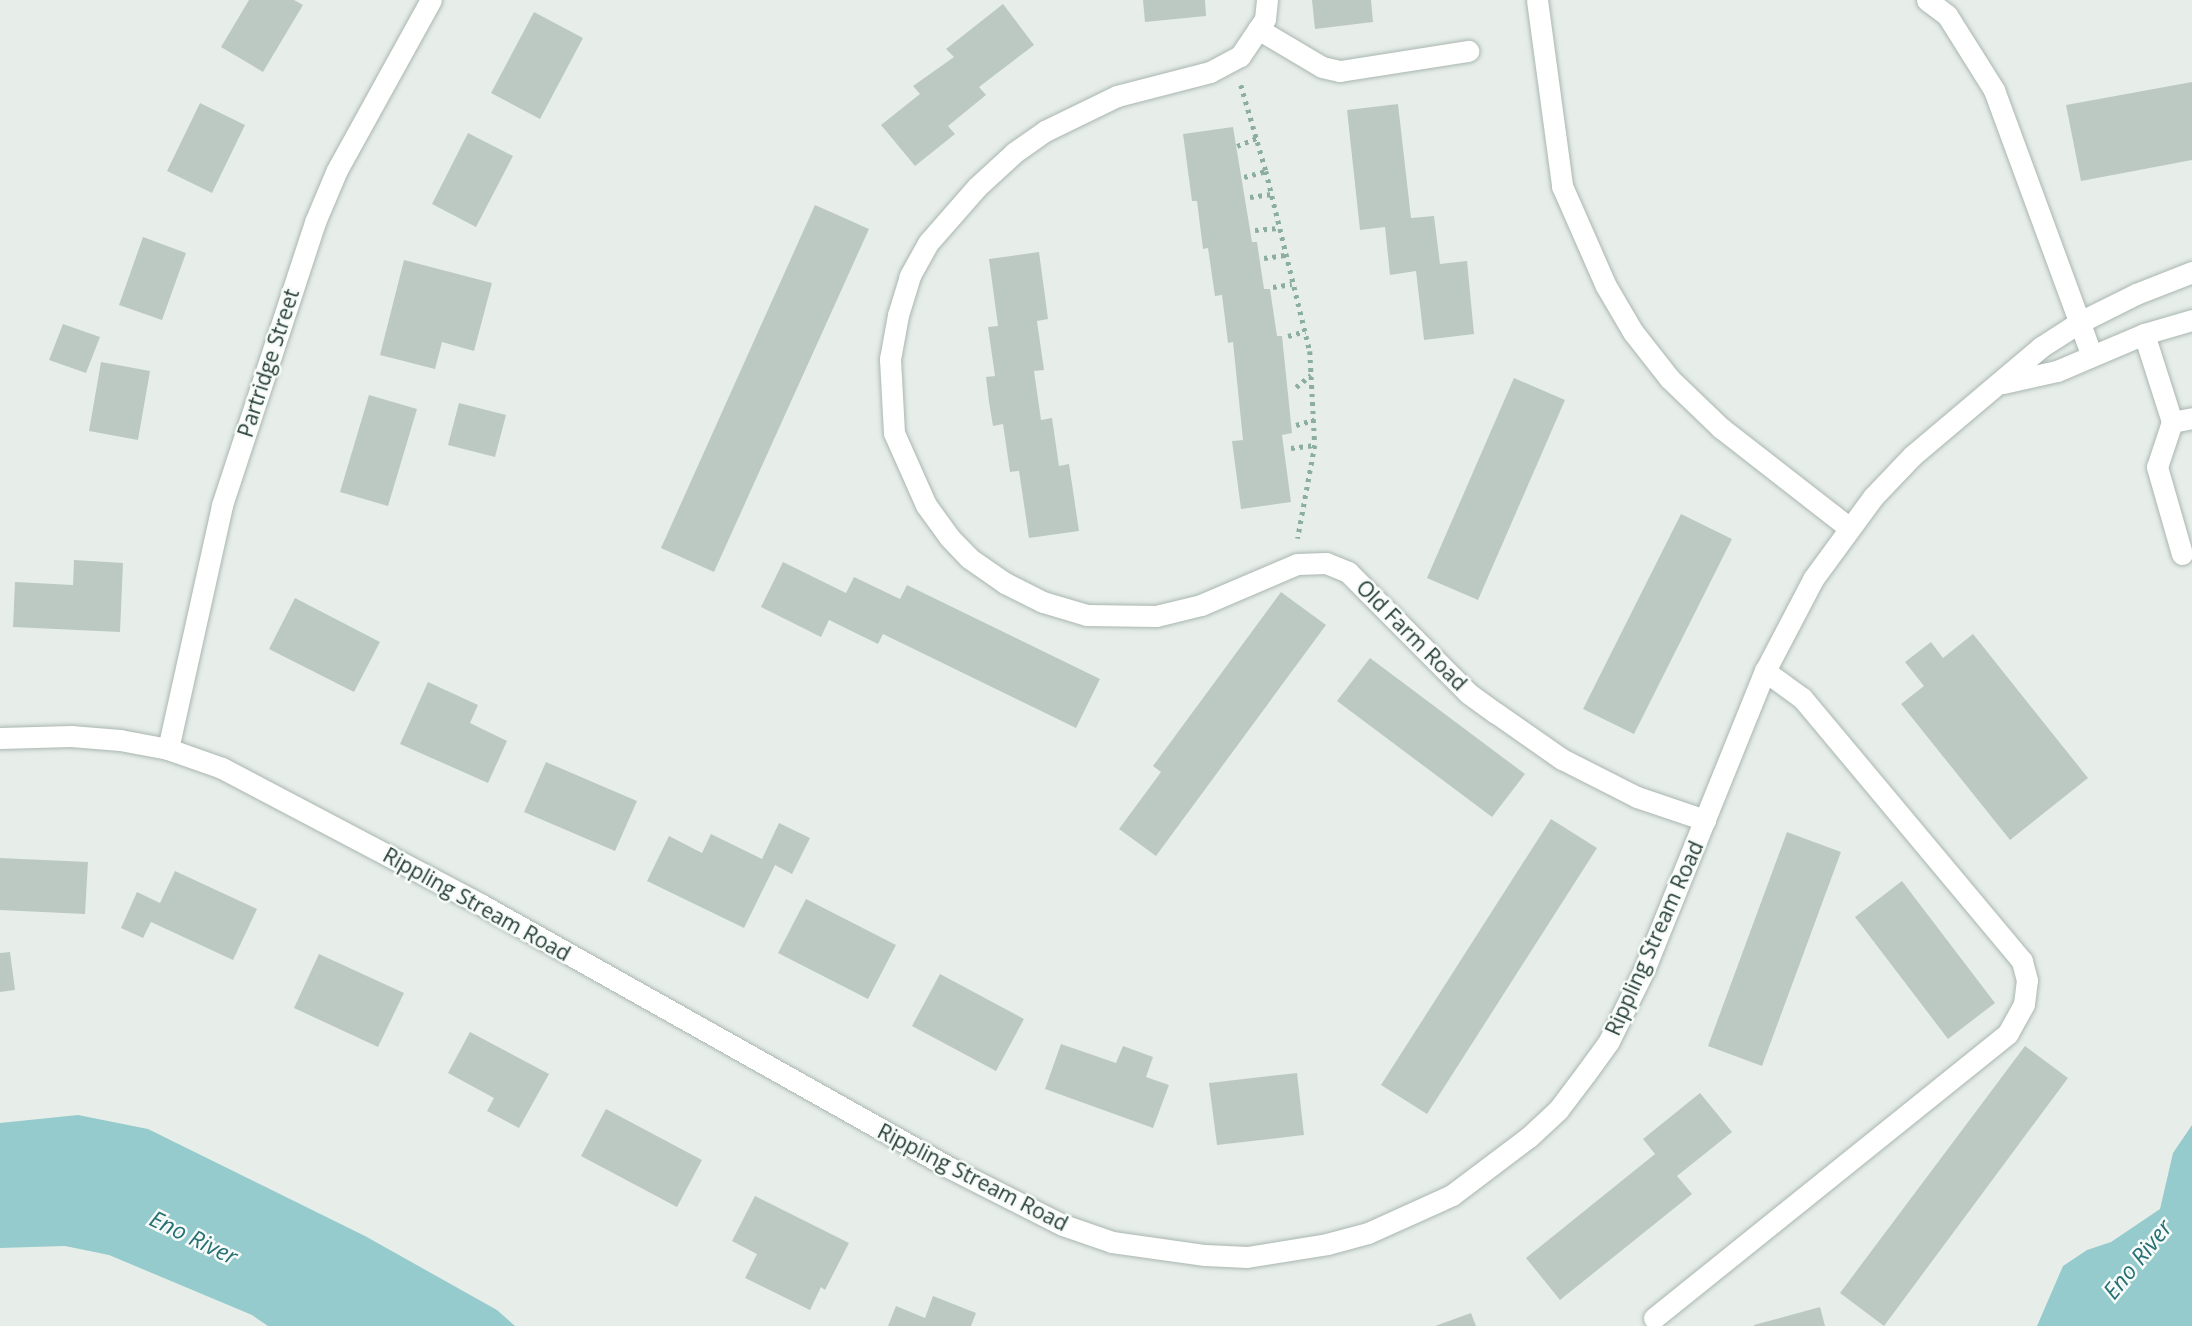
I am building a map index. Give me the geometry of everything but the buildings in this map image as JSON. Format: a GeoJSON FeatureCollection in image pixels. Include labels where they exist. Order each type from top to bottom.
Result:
{"type":"FeatureCollection","features":[{"type":"Feature","properties":{"kind":"street","name":"Partridge Street"},"geometry":{"type":"LineString","coordinates":[[168,749],[222,505],[311,235],[337,170],[431,0]]}},
{"type":"Feature","properties":{"kind":"street","name":"Old Farm Road"},"geometry":{"type":"LineString","coordinates":[[1267,0],[1265,19],[1240,57],[1210,72],[1116,96],[1045,131],[1014,153],[951,214],[928,243],[910,276],[898,315],[890,359],[894,433],[926,505],[949,537],[969,558],[1005,583],[1043,602],[1087,615],[1156,616],[1201,605],[1297,564],[1326,564],[1348,572],[1468,692],[1562,759],[1637,797],[1705,820]]}},
{"type":"Feature","properties":{"kind":"street"},"geometry":{"type":"LineString","coordinates":[[1536,0],[1562,186],[1606,286],[1633,332],[1670,379],[1721,428],[1848,527]]}},
{"type":"Feature","properties":{"kind":"street"},"geometry":{"type":"LineString","coordinates":[[1927,0],[1947,15],[1994,90],[2092,356]]}},
{"type":"Feature","properties":{"kind":"street"},"geometry":{"type":"LineString","coordinates":[[1258,29],[1322,67],[1340,71],[1468,51]]}},
{"type":"Feature","properties":{"kind":"street","name":"Rippling Stream Road"},"geometry":{"type":"LineString","coordinates":[[0,738],[71,736],[168,749],[222,768],[359,839],[1009,1200],[1063,1225],[1112,1242],[1205,1255],[1247,1257],[1290,1252],[1368,1233],[1452,1195],[1529,1137],[1558,1110],[1609,1041],[1644,970],[1765,671],[1813,579],[1848,527],[1912,456],[2041,347],[2080,322],[2136,294],[2192,272]]}},
{"type":"Feature","properties":{"kind":"street","name":"Rippling Stream Road"},"geometry":{"type":"LineString","coordinates":[[1997,385],[2057,371],[2144,334],[2192,320]]}},
{"type":"Feature","properties":{"kind":"street"},"geometry":{"type":"LineString","coordinates":[[2144,334],[2182,420],[2157,467],[2182,554]]}},
{"type":"Feature","properties":{"kind":"street"},"geometry":{"type":"LineString","coordinates":[[1654,1318],[2008,1033],[2024,1004],[2027,980],[2022,961],[1802,698],[1765,671]]}},
{"type":"Feature","properties":{"kind":"path"},"geometry":{"type":"LineString","coordinates":[[1229,62],[1237,73],[1266,171],[1305,331],[1312,374],[1315,445],[1297,543],[1297,564]]}},
{"type":"Feature","properties":{"kind":"path"},"geometry":{"type":"LineString","coordinates":[[1237,146],[1257,138]]}},
{"type":"Feature","properties":{"kind":"path"},"geometry":{"type":"LineString","coordinates":[[1244,177],[1266,171]]}},
{"type":"Feature","properties":{"kind":"path"},"geometry":{"type":"LineString","coordinates":[[1250,197],[1272,194]]}},
{"type":"Feature","properties":{"kind":"path"},"geometry":{"type":"LineString","coordinates":[[1255,230],[1278,228]]}},
{"type":"Feature","properties":{"kind":"path"},"geometry":{"type":"LineString","coordinates":[[1264,258],[1285,255]]}},
{"type":"Feature","properties":{"kind":"path"},"geometry":{"type":"LineString","coordinates":[[1273,287],[1292,284]]}},
{"type":"Feature","properties":{"kind":"path"},"geometry":{"type":"LineString","coordinates":[[1287,335],[1305,331]]}},
{"type":"Feature","properties":{"kind":"path"},"geometry":{"type":"LineString","coordinates":[[1296,387],[1312,374]]}},
{"type":"Feature","properties":{"kind":"path"},"geometry":{"type":"LineString","coordinates":[[1296,425],[1314,420]]}},
{"type":"Feature","properties":{"kind":"path"},"geometry":{"type":"LineString","coordinates":[[1291,448],[1315,445]]}},
{"type":"Feature","properties":{"kind":"water","name":"Eno River"},"geometry":{"type":"Polygon","coordinates":[[[78,1115],[148,1129],[365,1236],[497,1310],[515,1326],[268,1326],[252,1315],[109,1255],[65,1246],[0,1248],[0,1123],[78,1115]]]}},
{"type":"Feature","properties":{"kind":"water","name":"Eno River"},"geometry":{"type":"Polygon","coordinates":[[[2192,1125],[2192,1326],[2037,1326],[2063,1266],[2087,1250],[2111,1242],[2160,1209],[2173,1153],[2192,1125]]]}}]}
